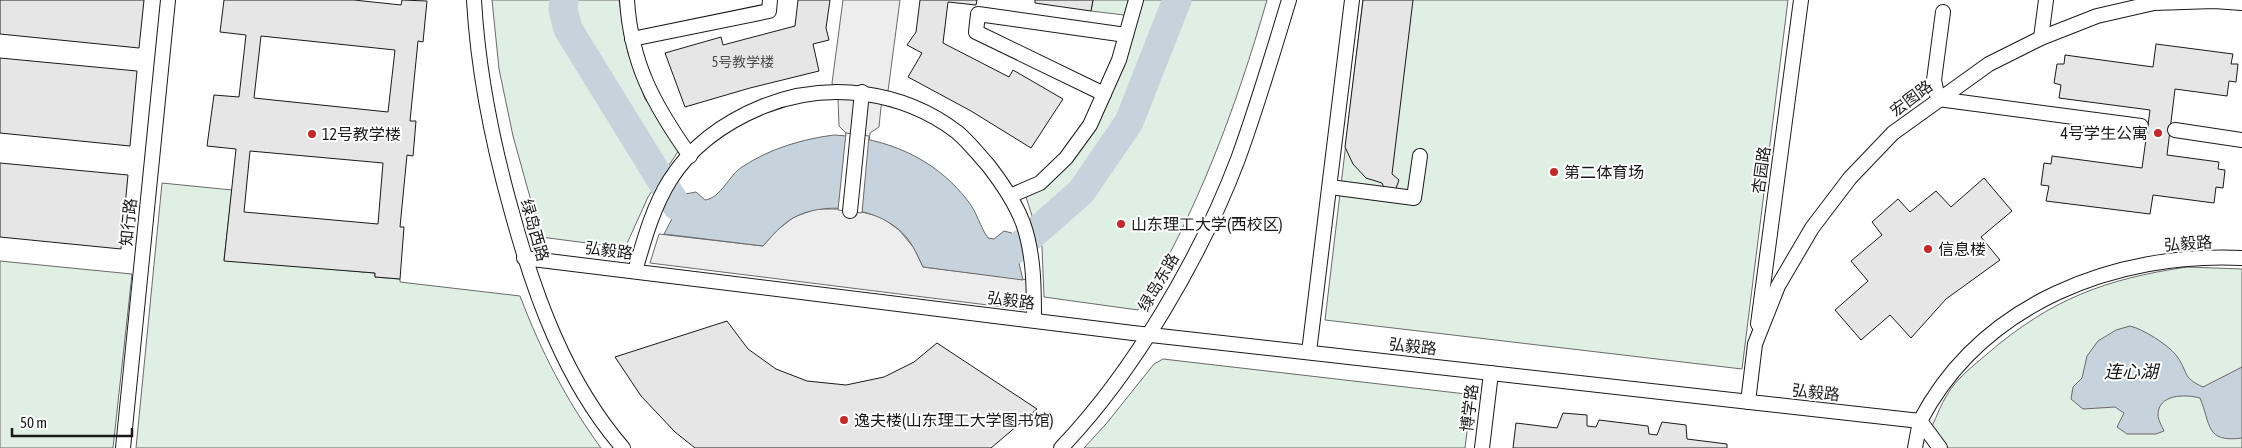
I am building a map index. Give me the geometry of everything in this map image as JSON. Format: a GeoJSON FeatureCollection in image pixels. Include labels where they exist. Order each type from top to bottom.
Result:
{"type":"FeatureCollection","features":[{"type":"Feature","properties":{"kind":"street","name":"知行路"},"geometry":{"type":"LineString","coordinates":[[123,448],[168,0]]}},
{"type":"Feature","properties":{"kind":"street","name":"绿岛西路"},"geometry":{"type":"LineString","coordinates":[[474,0],[483,90],[502,178],[524,258],[547,321],[576,378],[612,436],[623,448]]}},
{"type":"Feature","properties":{"kind":"street"},"geometry":{"type":"LineString","coordinates":[[627,0],[632,39],[640,71],[652,99],[690,156]]}},
{"type":"Feature","properties":{"kind":"street"},"geometry":{"type":"LineString","coordinates":[[632,39],[769,11],[770,0]]}},
{"type":"Feature","properties":{"kind":"street"},"geometry":{"type":"LineString","coordinates":[[1010,196],[1040,183],[1066,158],[1090,125],[1119,60],[1136,0]]}},
{"type":"Feature","properties":{"kind":"street","name":"绿岛东路"},"geometry":{"type":"LineString","coordinates":[[1060,448],[1085,423],[1130,362],[1169,299],[1208,227],[1238,160],[1289,0]]}},
{"type":"Feature","properties":{"kind":"street"},"geometry":{"type":"LineString","coordinates":[[1309,352],[1352,0]]}},
{"type":"Feature","properties":{"kind":"street","name":"杏园路"},"geometry":{"type":"LineString","coordinates":[[1755,344],[1801,0]]}},
{"type":"Feature","properties":{"kind":"street"},"geometry":{"type":"LineString","coordinates":[[2041,38],[2046,0]]}},
{"type":"Feature","properties":{"kind":"street","name":"宏图路"},"geometry":{"type":"LineString","coordinates":[[1748,402],[1755,344],[1778,286],[1812,228],[1850,178],[1887,140],[1938,99],[1988,64],[2041,38],[2097,16],[2154,3],[2214,1],[2242,3]]}},
{"type":"Feature","properties":{"kind":"street"},"geometry":{"type":"LineString","coordinates":[[1943,12],[1934,80],[1938,99],[2141,126]]}},
{"type":"Feature","properties":{"kind":"street"},"geometry":{"type":"LineString","coordinates":[[1104,94],[976,32],[978,14],[1126,35]]}},
{"type":"Feature","properties":{"kind":"street"},"geometry":{"type":"LineString","coordinates":[[635,271],[657,206],[670,179],[711,135],[735,118],[781,99],[834,91],[862,92],[912,107],[936,118],[958,133],[977,152],[1010,196],[1023,223],[1034,278],[1034,320]]}},
{"type":"Feature","properties":{"kind":"street"},"geometry":{"type":"LineString","coordinates":[[850,211],[862,92]]}},
{"type":"Feature","properties":{"kind":"street"},"geometry":{"type":"LineString","coordinates":[[2174,130],[2242,140]]}},
{"type":"Feature","properties":{"kind":"street"},"geometry":{"type":"LineString","coordinates":[[1330,187],[1414,198],[1420,156]]}},
{"type":"Feature","properties":{"kind":"street","name":"弘毅路"},"geometry":{"type":"LineString","coordinates":[[524,258],[1148,334],[1920,421],[1949,376],[1967,357],[2008,322],[2048,296],[2093,277],[2141,265],[2191,258],[2242,254]]}},
{"type":"Feature","properties":{"kind":"street","name":"博学路"},"geometry":{"type":"LineString","coordinates":[[1482,448],[1492,373]]}},
{"type":"Feature","properties":{"kind":"street"},"geometry":{"type":"LineString","coordinates":[[1915,448],[1920,421]]}},
{"type":"Feature","properties":{"kind":"street"},"geometry":{"type":"LineString","coordinates":[[1920,421],[1940,448]]}},
{"type":"Feature","properties":{"kind":"green space"},"geometry":{"type":"Polygon","coordinates":[[[492,0],[619,0],[628,53],[645,99],[681,147],[648,197],[625,248],[541,237],[513,136],[499,69],[492,0]]]}},
{"type":"Feature","properties":{"kind":"green space"},"geometry":{"type":"Polygon","coordinates":[[[1093,0],[1129,0],[1124,15],[1091,11],[1093,0]]]}},
{"type":"Feature","properties":{"kind":"green space"},"geometry":{"type":"Polygon","coordinates":[[[1140,0],[1267,0],[1228,120],[1197,198],[1179,236],[1138,310],[1044,297],[1042,247],[1026,197],[1044,188],[1074,155],[1140,0]]]}},
{"type":"Feature","properties":{"kind":"green space","name":"第二体育场"},"geometry":{"type":"Polygon","coordinates":[[[1363,0],[1788,0],[1742,369],[1325,320],[1363,0]]]}},
{"type":"Feature","properties":{"kind":"green space"},"geometry":{"type":"Polygon","coordinates":[[[162,183],[232,190],[224,260],[375,273],[375,277],[400,279],[400,282],[520,296],[555,375],[601,448],[136,448],[162,183]]]}},
{"type":"Feature","properties":{"kind":"green space"},"geometry":{"type":"Polygon","coordinates":[[[0,261],[132,274],[113,448],[0,448],[0,261]]]}},
{"type":"Feature","properties":{"kind":"green space"},"geometry":{"type":"Polygon","coordinates":[[[2187,267],[2242,269],[2242,448],[1948,448],[1932,426],[1945,399],[1960,378],[2011,335],[2034,319],[2057,305],[2105,285],[2157,272],[2187,267]]]}},
{"type":"Feature","properties":{"kind":"green space"},"geometry":{"type":"Polygon","coordinates":[[[1163,359],[1466,394],[1471,399],[1465,448],[1084,448],[1106,424],[1154,364],[1163,359]]]}},
{"type":"Feature","properties":{"kind":"shaded area"},"geometry":{"type":"Polygon","coordinates":[[[843,0],[900,0],[888,91],[881,107],[879,127],[870,133],[862,212],[881,217],[899,230],[914,248],[923,267],[1029,280],[1028,310],[650,263],[659,234],[763,246],[776,231],[794,217],[816,209],[838,209],[846,133],[839,126],[838,99],[832,83],[843,0]]]}},
{"type":"Feature","properties":{"kind":"water"},"geometry":{"type":"Polygon","coordinates":[[[834,135],[854,137],[891,146],[925,162],[941,173],[968,201],[988,238],[994,239],[1004,231],[1012,233],[1023,280],[923,267],[910,242],[898,229],[875,216],[847,209],[818,209],[793,218],[781,227],[763,246],[664,234],[685,194],[696,192],[705,200],[711,198],[720,191],[737,171],[763,155],[798,142],[834,135]]]}},
{"type":"Feature","properties":{"kind":"water","name":"连心湖"},"geometry":{"type":"Polygon","coordinates":[[[2130,326],[2148,334],[2167,346],[2176,355],[2188,377],[2203,387],[2242,367],[2242,438],[2221,438],[2215,434],[2208,423],[2200,398],[2180,396],[2167,399],[2162,403],[2158,415],[2164,431],[2156,434],[2127,434],[2117,427],[2124,413],[2115,407],[2083,409],[2071,399],[2073,387],[2082,378],[2087,356],[2098,341],[2116,330],[2130,326]]]}},
{"type":"Feature","properties":{"kind":"pier"},"geometry":{"type":"Polygon","coordinates":[[[846,133],[869,136],[862,213],[838,210],[846,133]]]}},
{"type":"Feature","properties":{"kind":"building"},"geometry":{"type":"Polygon","coordinates":[[[0,0],[144,0],[139,48],[0,34],[0,0]]]}},
{"type":"Feature","properties":{"kind":"building","name":"12号教学楼"},"geometry":{"type":"Polygon","coordinates":[[[224,0],[354,0],[401,5],[402,0],[427,1],[423,42],[418,41],[410,121],[416,121],[413,156],[407,155],[400,227],[404,227],[400,279],[375,277],[375,273],[224,261],[236,149],[207,146],[214,95],[239,97],[246,35],[220,32],[224,0]],[[261,36],[254,98],[388,112],[395,50],[261,36]],[[250,151],[244,212],[378,224],[383,163],[250,151]]]}},
{"type":"Feature","properties":{"kind":"building"},"geometry":{"type":"Polygon","coordinates":[[[798,0],[830,0],[826,28],[829,40],[813,44],[819,71],[685,107],[665,53],[721,37],[723,45],[795,26],[798,0]]]}},
{"type":"Feature","properties":{"kind":"building"},"geometry":{"type":"Polygon","coordinates":[[[920,0],[977,0],[976,5],[948,2],[943,43],[1009,77],[1013,70],[1063,99],[1031,148],[971,111],[908,77],[922,53],[907,45],[916,32],[920,0]]]}},
{"type":"Feature","properties":{"kind":"building"},"geometry":{"type":"Polygon","coordinates":[[[1035,0],[1093,0],[1091,11],[1035,3],[1035,0]]]}},
{"type":"Feature","properties":{"kind":"building"},"geometry":{"type":"Polygon","coordinates":[[[1363,0],[1413,0],[1392,174],[1399,180],[1395,191],[1385,190],[1382,183],[1366,178],[1353,164],[1345,147],[1363,0]]]}},
{"type":"Feature","properties":{"kind":"building","name":"4号学生公寓"},"geometry":{"type":"Polygon","coordinates":[[[2156,44],[2233,54],[2231,64],[2238,64],[2236,82],[2229,81],[2227,96],[2175,89],[2167,155],[2219,162],[2218,169],[2225,170],[2223,188],[2216,187],[2214,203],[2153,195],[2150,214],[2046,201],[2049,186],[2041,185],[2044,163],[2051,164],[2052,156],[2142,168],[2150,110],[2059,98],[2061,85],[2054,83],[2057,64],[2064,64],[2065,55],[2153,67],[2156,44]]]}},
{"type":"Feature","properties":{"kind":"building"},"geometry":{"type":"Polygon","coordinates":[[[0,58],[137,71],[130,146],[0,133],[0,58]]]}},
{"type":"Feature","properties":{"kind":"building"},"geometry":{"type":"Polygon","coordinates":[[[0,163],[128,175],[121,249],[0,237],[0,163]]]}},
{"type":"Feature","properties":{"kind":"building","name":"信息楼"},"geometry":{"type":"Polygon","coordinates":[[[1984,178],[2012,211],[1981,237],[2000,260],[1946,299],[1911,338],[1890,315],[1861,340],[1835,310],[1868,281],[1851,261],[1882,235],[1872,222],[1898,199],[1910,212],[1936,191],[1951,207],[1984,178]]]}},
{"type":"Feature","properties":{"kind":"building"},"geometry":{"type":"Polygon","coordinates":[[[727,321],[748,349],[776,369],[807,381],[846,385],[884,377],[914,362],[937,343],[1037,409],[991,448],[695,448],[675,432],[641,396],[615,357],[727,321]]]}},
{"type":"Feature","properties":{"kind":"building"},"geometry":{"type":"Polygon","coordinates":[[[1563,413],[1587,415],[1587,426],[1596,427],[1599,420],[1648,426],[1649,434],[1657,435],[1662,422],[1686,425],[1687,439],[1727,444],[1727,448],[1513,448],[1516,423],[1557,428],[1563,413]]]}},
{"type":"Feature","properties":{"kind":"waterway"},"geometry":{"type":"LineString","coordinates":[[564,0],[563,10],[568,29],[677,206]]}},
{"type":"Feature","properties":{"kind":"waterway"},"geometry":{"type":"LineString","coordinates":[[1016,249],[1081,192],[1129,122],[1177,0]]}},
{"type":"Feature","properties":{"kind":"place","name":"4号学生公寓"},"geometry":{"type":"Point","coordinates":[2158,133]}},
{"type":"Feature","properties":{"kind":"place","name":"12号教学楼"},"geometry":{"type":"Point","coordinates":[312,134]}},
{"type":"Feature","properties":{"kind":"place","name":"第二体育场"},"geometry":{"type":"Point","coordinates":[1554,172]}},
{"type":"Feature","properties":{"kind":"place","name":"山东理工大学(西校区)"},"geometry":{"type":"Point","coordinates":[1121,224]}},
{"type":"Feature","properties":{"kind":"place","name":"信息楼"},"geometry":{"type":"Point","coordinates":[1928,249]}},
{"type":"Feature","properties":{"kind":"place","name":"逸夫楼(山东理工大学图书馆)"},"geometry":{"type":"Point","coordinates":[844,420]}}]}
